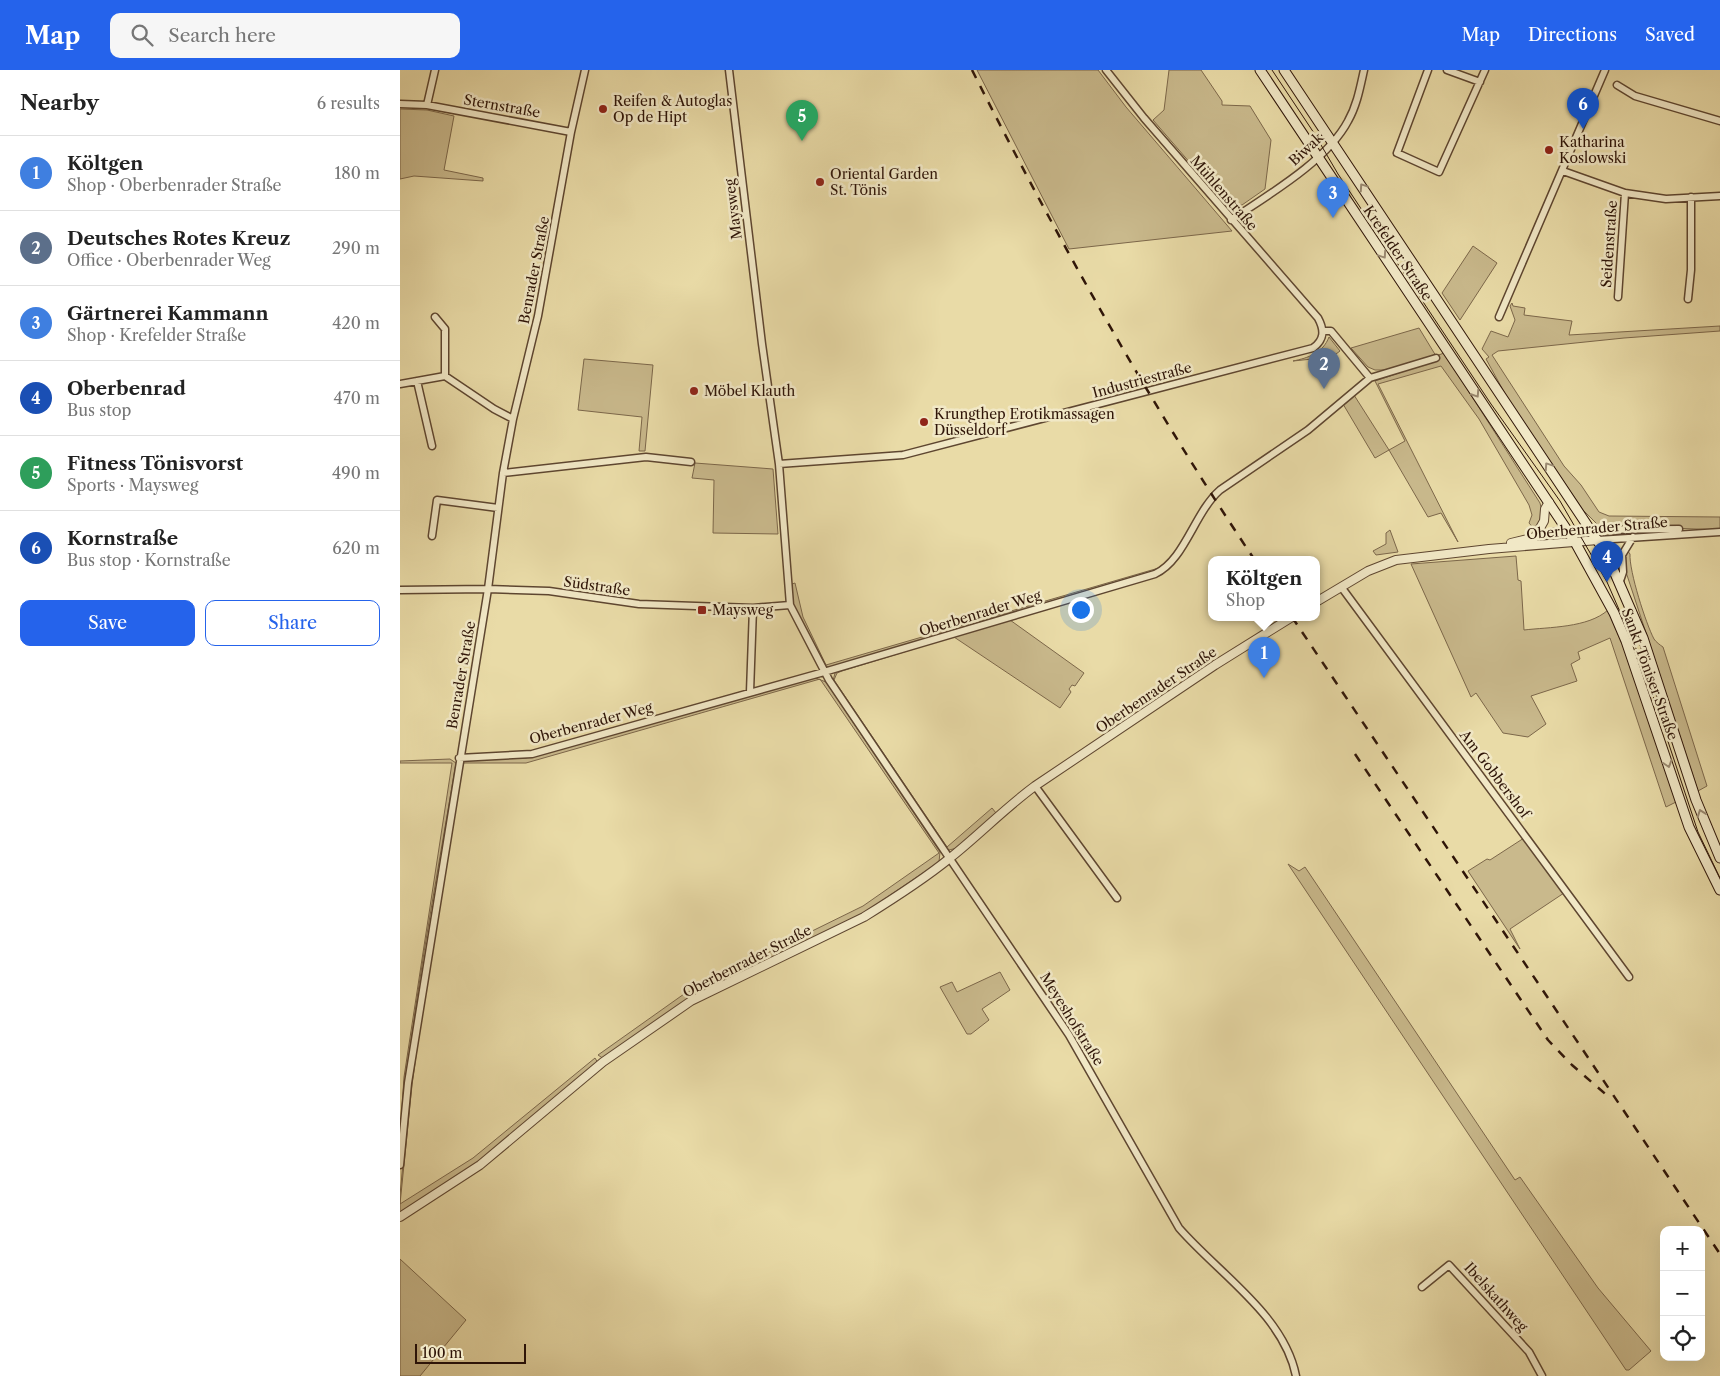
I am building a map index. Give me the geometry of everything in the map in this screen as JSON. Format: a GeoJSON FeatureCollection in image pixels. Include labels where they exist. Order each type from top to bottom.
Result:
{"type":"FeatureCollection","features":[{"type":"Feature","properties":{"kind":"main road","name":"Krefelder Straße"},"geometry":{"type":"LineString","coordinates":[[1260,70],[1449,352]]}},
{"type":"Feature","properties":{"kind":"main road","name":"Krefelder Straße"},"geometry":{"type":"LineString","coordinates":[[1284,70],[1333,141],[1467,346]]}},
{"type":"Feature","properties":{"kind":"main road","name":"Sankt Töniser Straße"},"geometry":{"type":"LineString","coordinates":[[1467,346],[1592,530],[1620,581],[1644,638],[1696,800],[1720,858]]}},
{"type":"Feature","properties":{"kind":"main road","name":"Sankt Töniser Straße"},"geometry":{"type":"LineString","coordinates":[[1449,352],[1569,531],[1614,613],[1626,640],[1689,827],[1720,890]]}},
{"type":"Feature","properties":{"kind":"street"},"geometry":{"type":"LineString","coordinates":[[427,105],[435,70]]}},
{"type":"Feature","properties":{"kind":"street","name":"Benrader Straße"},"geometry":{"type":"LineString","coordinates":[[400,1165],[408,1083],[459,758],[488,589],[503,473],[513,419],[538,316],[571,132],[585,70]]}},
{"type":"Feature","properties":{"kind":"street","name":"Maysweg"},"geometry":{"type":"LineString","coordinates":[[729,70],[762,344],[779,464],[790,605],[823,669]]}},
{"type":"Feature","properties":{"kind":"street","name":"Mühlenstraße"},"geometry":{"type":"LineString","coordinates":[[1106,70],[1132,104],[1231,220],[1318,318],[1323,331]]}},
{"type":"Feature","properties":{"kind":"street","name":"Biwak"},"geometry":{"type":"LineString","coordinates":[[1231,220],[1286,183],[1333,141],[1349,121],[1357,102],[1364,70]]}},
{"type":"Feature","properties":{"kind":"street"},"geometry":{"type":"LineString","coordinates":[[1428,70],[1397,153],[1439,172],[1485,70]]}},
{"type":"Feature","properties":{"kind":"street"},"geometry":{"type":"LineString","coordinates":[[1448,70],[1480,82]]}},
{"type":"Feature","properties":{"kind":"street"},"geometry":{"type":"LineString","coordinates":[[1499,317],[1605,70]]}},
{"type":"Feature","properties":{"kind":"street"},"geometry":{"type":"LineString","coordinates":[[1618,85],[1634,96],[1720,121]]}},
{"type":"Feature","properties":{"kind":"street","name":"Sternstraße"},"geometry":{"type":"LineString","coordinates":[[400,104],[427,105],[571,132]]}},
{"type":"Feature","properties":{"kind":"street","name":"Seidenstraße"},"geometry":{"type":"LineString","coordinates":[[1563,171],[1625,192],[1666,199],[1720,196]]}},
{"type":"Feature","properties":{"kind":"street","name":"Seidenstraße"},"geometry":{"type":"LineString","coordinates":[[1618,297],[1625,192]]}},
{"type":"Feature","properties":{"kind":"street"},"geometry":{"type":"LineString","coordinates":[[1688,299],[1692,270],[1691,197]]}},
{"type":"Feature","properties":{"kind":"street"},"geometry":{"type":"LineString","coordinates":[[435,316],[445,329],[445,376]]}},
{"type":"Feature","properties":{"kind":"street"},"geometry":{"type":"LineString","coordinates":[[1323,331],[1331,331],[1370,378]]}},
{"type":"Feature","properties":{"kind":"street","name":"Industriestraße"},"geometry":{"type":"LineString","coordinates":[[779,464],[903,455],[1313,348],[1320,343],[1323,331]]}},
{"type":"Feature","properties":{"kind":"street","name":"Oberbenrader Weg"},"geometry":{"type":"LineString","coordinates":[[459,758],[532,754],[1166,569],[1213,497],[1308,430],[1370,378],[1436,358]]}},
{"type":"Feature","properties":{"kind":"street"},"geometry":{"type":"LineString","coordinates":[[400,384],[445,376],[494,409],[513,419]]}},
{"type":"Feature","properties":{"kind":"street"},"geometry":{"type":"LineString","coordinates":[[417,381],[432,446]]}},
{"type":"Feature","properties":{"kind":"street"},"geometry":{"type":"LineString","coordinates":[[503,473],[646,457],[691,462]]}},
{"type":"Feature","properties":{"kind":"street"},"geometry":{"type":"LineString","coordinates":[[432,536],[437,500],[498,508]]}},
{"type":"Feature","properties":{"kind":"street"},"geometry":{"type":"LineString","coordinates":[[1535,537],[1544,521],[1545,509],[1549,502]]}},
{"type":"Feature","properties":{"kind":"street","name":"Oberbenrader Straße"},"geometry":{"type":"LineString","coordinates":[[1489,549],[1535,537],[1569,531],[1684,529],[1707,532]]}},
{"type":"Feature","properties":{"kind":"street","name":"Oberbenrader Straße"},"geometry":{"type":"LineString","coordinates":[[1320,600],[1368,571],[1396,560],[1489,549],[1720,532]]}},
{"type":"Feature","properties":{"kind":"street"},"geometry":{"type":"LineString","coordinates":[[1620,581],[1622,555],[1634,537]]}},
{"type":"Feature","properties":{"kind":"street","name":"Am Gobbershof"},"geometry":{"type":"LineString","coordinates":[[1342,588],[1629,976]]}},
{"type":"Feature","properties":{"kind":"street","name":"Südstraße"},"geometry":{"type":"LineString","coordinates":[[400,590],[488,589],[549,591],[639,604],[753,608],[790,605]]}},
{"type":"Feature","properties":{"kind":"street"},"geometry":{"type":"LineString","coordinates":[[750,690],[753,608]]}},
{"type":"Feature","properties":{"kind":"street","name":"Oberbenrader Straße"},"geometry":{"type":"LineString","coordinates":[[400,1217],[480,1165],[603,1062],[691,1002],[864,917],[949,859],[1012,802],[1034,786],[1215,665],[1286,621]]}},
{"type":"Feature","properties":{"kind":"street","name":"Meyeshofstraße"},"geometry":{"type":"LineString","coordinates":[[823,669],[1069,1035],[1180,1228],[1197,1249],[1263,1312],[1288,1348],[1296,1376]]}},
{"type":"Feature","properties":{"kind":"street"},"geometry":{"type":"LineString","coordinates":[[1034,786],[1117,898]]}},
{"type":"Feature","properties":{"kind":"street","name":"Ibelskathweg"},"geometry":{"type":"LineString","coordinates":[[1422,1287],[1449,1265],[1529,1352],[1542,1376]]}},
{"type":"Feature","properties":{"kind":"shaded area"},"geometry":{"type":"Polygon","coordinates":[[[977,70],[1098,70],[1126,107],[1232,231],[1069,249],[977,70]]]}},
{"type":"Feature","properties":{"kind":"shaded area"},"geometry":{"type":"Polygon","coordinates":[[[1169,70],[1201,70],[1222,101],[1222,105],[1250,106],[1271,140],[1265,189],[1242,205],[1232,206],[1223,201],[1153,120],[1164,110],[1169,70]]]}},
{"type":"Feature","properties":{"kind":"shaded area"},"geometry":{"type":"Polygon","coordinates":[[[400,109],[427,110],[454,116],[444,170],[483,178],[483,181],[414,176],[400,179],[400,109]]]}},
{"type":"Feature","properties":{"kind":"shaded area"},"geometry":{"type":"Polygon","coordinates":[[[1473,246],[1497,263],[1460,320],[1442,293],[1473,246]]]}},
{"type":"Feature","properties":{"kind":"shaded area"},"geometry":{"type":"Polygon","coordinates":[[[1512,303],[1513,306],[1525,308],[1524,315],[1572,321],[1569,335],[1720,326],[1720,331],[1624,338],[1498,351],[1492,355],[1564,466],[1581,485],[1599,512],[1609,516],[1720,517],[1720,530],[1598,525],[1583,510],[1508,399],[1486,359],[1489,357],[1482,349],[1491,331],[1508,337],[1515,320],[1510,306],[1512,303]]]}},
{"type":"Feature","properties":{"kind":"shaded area"},"geometry":{"type":"Polygon","coordinates":[[[1419,328],[1436,356],[1444,353],[1540,503],[1542,514],[1539,524],[1535,530],[1529,523],[1532,515],[1529,505],[1479,419],[1441,366],[1378,384],[1458,542],[1441,513],[1428,517],[1389,450],[1405,441],[1375,381],[1437,360],[1412,362],[1387,370],[1375,370],[1368,367],[1351,348],[1419,328]]]}},
{"type":"Feature","properties":{"kind":"shaded area"},"geometry":{"type":"Polygon","coordinates":[[[1329,337],[1340,351],[1332,357],[1293,361],[1319,351],[1329,337]]]}},
{"type":"Feature","properties":{"kind":"shaded area"},"geometry":{"type":"Polygon","coordinates":[[[584,359],[653,365],[645,451],[639,451],[642,417],[578,410],[584,359]]]}},
{"type":"Feature","properties":{"kind":"shaded area"},"geometry":{"type":"Polygon","coordinates":[[[1354,395],[1389,450],[1375,458],[1343,404],[1354,395]]]}},
{"type":"Feature","properties":{"kind":"shaded area"},"geometry":{"type":"Polygon","coordinates":[[[695,463],[773,469],[778,534],[713,533],[714,480],[692,478],[695,463]]]}},
{"type":"Feature","properties":{"kind":"shaded area"},"geometry":{"type":"Polygon","coordinates":[[[1390,530],[1398,552],[1376,555],[1373,551],[1386,544],[1386,533],[1390,530]]]}},
{"type":"Feature","properties":{"kind":"shaded area"},"geometry":{"type":"Polygon","coordinates":[[[1627,550],[1630,554],[1632,572],[1643,610],[1654,639],[1663,647],[1707,786],[1698,791],[1624,566],[1627,550]]]}},
{"type":"Feature","properties":{"kind":"shaded area"},"geometry":{"type":"Polygon","coordinates":[[[1516,556],[1518,580],[1521,581],[1524,630],[1579,623],[1600,616],[1608,610],[1622,643],[1676,802],[1666,807],[1610,638],[1578,652],[1580,659],[1571,664],[1577,681],[1531,696],[1546,724],[1528,737],[1503,733],[1476,693],[1471,697],[1411,564],[1516,556]]]}},
{"type":"Feature","properties":{"kind":"shaded area"},"geometry":{"type":"Polygon","coordinates":[[[1169,565],[1151,573],[831,667],[825,666],[793,604],[792,584],[795,583],[803,617],[826,665],[1169,565]]]}},
{"type":"Feature","properties":{"kind":"shaded area"},"geometry":{"type":"Polygon","coordinates":[[[1010,620],[1084,673],[1075,686],[1072,685],[1069,689],[1071,692],[1060,708],[954,637],[1010,620]]]}},
{"type":"Feature","properties":{"kind":"shaded area"},"geometry":{"type":"Polygon","coordinates":[[[917,648],[837,673],[834,680],[947,847],[992,808],[996,813],[957,848],[949,850],[945,848],[833,681],[835,673],[841,669],[917,648]]]}},
{"type":"Feature","properties":{"kind":"shaded area"},"geometry":{"type":"Polygon","coordinates":[[[813,677],[819,679],[526,763],[463,763],[468,759],[526,758],[813,677]]]}},
{"type":"Feature","properties":{"kind":"shaded area"},"geometry":{"type":"Polygon","coordinates":[[[821,680],[826,682],[940,852],[939,862],[865,912],[687,1000],[604,1059],[598,1055],[684,994],[863,906],[939,853],[821,680]]]}},
{"type":"Feature","properties":{"kind":"shaded area"},"geometry":{"type":"Polygon","coordinates":[[[450,759],[456,763],[410,1045],[400,1140],[404,1077],[452,763],[400,763],[400,761],[450,759]]]}},
{"type":"Feature","properties":{"kind":"shaded area"},"geometry":{"type":"Polygon","coordinates":[[[1524,838],[1564,893],[1510,929],[1520,949],[1468,871],[1487,859],[1490,860],[1524,838]]]}},
{"type":"Feature","properties":{"kind":"shaded area"},"geometry":{"type":"Polygon","coordinates":[[[1288,864],[1299,871],[1305,867],[1515,1180],[1520,1177],[1598,1288],[1651,1351],[1629,1370],[1626,1370],[1288,864]]]}},
{"type":"Feature","properties":{"kind":"shaded area"},"geometry":{"type":"Polygon","coordinates":[[[1000,972],[1010,990],[982,1009],[989,1020],[971,1034],[967,1034],[940,987],[952,982],[957,992],[1000,972]]]}},
{"type":"Feature","properties":{"kind":"shaded area"},"geometry":{"type":"Polygon","coordinates":[[[424,997],[412,1085],[400,1204],[412,1068],[424,997]]]}},
{"type":"Feature","properties":{"kind":"shaded area"},"geometry":{"type":"Polygon","coordinates":[[[595,1058],[598,1063],[482,1160],[400,1212],[400,1204],[473,1158],[595,1058]]]}},
{"type":"Feature","properties":{"kind":"shaded area"},"geometry":{"type":"Polygon","coordinates":[[[400,1259],[466,1320],[420,1376],[400,1376],[400,1259]]]}},
{"type":"Feature","properties":{"kind":"tram line"},"geometry":{"type":"LineString","coordinates":[[1272,70],[1314,133],[1338,174],[1491,404],[1560,501],[1607,582],[1641,660],[1698,832],[1720,878]]}},
{"type":"Feature","properties":{"kind":"railway"},"geometry":{"type":"LineString","coordinates":[[972,70],[1037,195],[1141,380],[1252,556]]}},
{"type":"Feature","properties":{"kind":"railway"},"geometry":{"type":"LineString","coordinates":[[1295,621],[1720,1254]]}},
{"type":"Feature","properties":{"kind":"railway"},"geometry":{"type":"LineString","coordinates":[[1355,754],[1548,1040],[1572,1065],[1610,1098]]}},
{"type":"Feature","properties":{"kind":"place","name":"Reifen & Autoglas Op de Hipt"},"geometry":{"type":"Point","coordinates":[603,109]}},
{"type":"Feature","properties":{"kind":"place","name":"Kornstraße"},"geometry":{"type":"Point","coordinates":[1583,129]}},
{"type":"Feature","properties":{"kind":"place","name":"Fitness Tönisvorst"},"geometry":{"type":"Point","coordinates":[802,141]}},
{"type":"Feature","properties":{"kind":"place","name":"Katharina Koslowski"},"geometry":{"type":"Point","coordinates":[1549,150]}},
{"type":"Feature","properties":{"kind":"place","name":"Oriental Garden St. Tönis"},"geometry":{"type":"Point","coordinates":[820,182]}},
{"type":"Feature","properties":{"kind":"place","name":"Gärtnerei Kammann"},"geometry":{"type":"Point","coordinates":[1333,218]}},
{"type":"Feature","properties":{"kind":"place","name":"Deutsches Rotes Kreuz"},"geometry":{"type":"Point","coordinates":[1324,389]}},
{"type":"Feature","properties":{"kind":"place","name":"Möbel Klauth"},"geometry":{"type":"Point","coordinates":[694,391]}},
{"type":"Feature","properties":{"kind":"place","name":"Krungthep Erotikmassagen Düsseldorf"},"geometry":{"type":"Point","coordinates":[924,422]}},
{"type":"Feature","properties":{"kind":"place","name":"Oberbenrad"},"geometry":{"type":"Point","coordinates":[1607,582]}},
{"type":"Feature","properties":{"kind":"place","name":"Maysweg"},"geometry":{"type":"Point","coordinates":[702,610]}},
{"type":"Feature","properties":{"kind":"place","name":"Költgen"},"geometry":{"type":"Point","coordinates":[1264,678]}}]}
